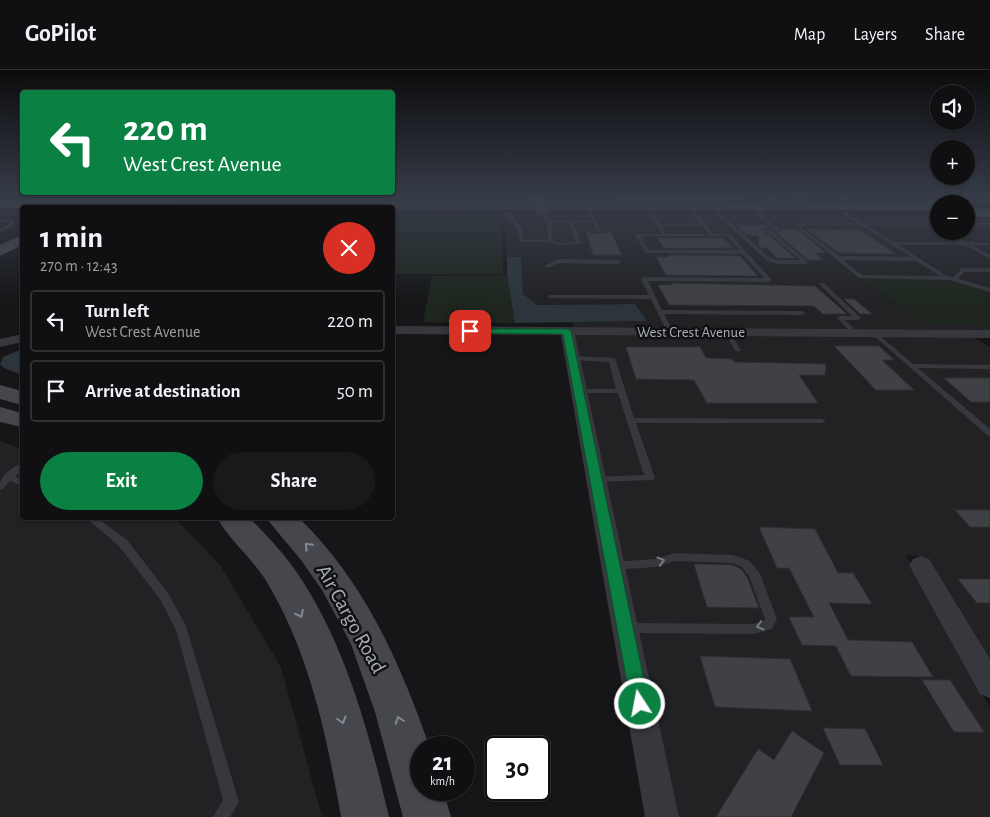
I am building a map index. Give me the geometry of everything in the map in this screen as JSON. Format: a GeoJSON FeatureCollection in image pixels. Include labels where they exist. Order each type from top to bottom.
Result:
{"type":"FeatureCollection","features":[{"type":"Feature","properties":{"kind":"street"},"geometry":{"type":"LineString","coordinates":[[0,241],[15,233]]}},
{"type":"Feature","properties":{"kind":"street"},"geometry":{"type":"LineString","coordinates":[[0,251],[20,240]]}},
{"type":"Feature","properties":{"kind":"street","name":"West Crest Avenue"},"geometry":{"type":"LineString","coordinates":[[395,330],[990,334]]}},
{"type":"Feature","properties":{"kind":"street"},"geometry":{"type":"LineString","coordinates":[[567,331],[662,817]]}},
{"type":"Feature","properties":{"kind":"street"},"geometry":{"type":"LineString","coordinates":[[974,334],[990,343]]}},
{"type":"Feature","properties":{"kind":"street"},"geometry":{"type":"LineString","coordinates":[[0,343],[20,338]]}},
{"type":"Feature","properties":{"kind":"street"},"geometry":{"type":"LineString","coordinates":[[0,392],[20,397]]}},
{"type":"Feature","properties":{"kind":"street"},"geometry":{"type":"LineString","coordinates":[[0,414],[20,419]]}},
{"type":"Feature","properties":{"kind":"street"},"geometry":{"type":"LineString","coordinates":[[234,520],[279,573],[312,637],[333,689],[357,773],[365,817]]}},
{"type":"Feature","properties":{"kind":"street","name":"Air Cargo Road"},"geometry":{"type":"LineString","coordinates":[[283,520],[312,550],[330,575],[373,650],[408,748],[428,817]]}},
{"type":"Feature","properties":{"kind":"street"},"geometry":{"type":"LineString","coordinates":[[921,565],[990,685]]}},
{"type":"Feature","properties":{"kind":"lane"},"geometry":{"type":"LineString","coordinates":[[522,233],[522,241],[550,241],[558,244],[579,243],[575,233]]}},
{"type":"Feature","properties":{"kind":"lane"},"geometry":{"type":"LineString","coordinates":[[548,233],[550,241]]}},
{"type":"Feature","properties":{"kind":"lane"},"geometry":{"type":"LineString","coordinates":[[740,233],[768,259],[777,262],[804,262],[771,233]]}},
{"type":"Feature","properties":{"kind":"lane"},"geometry":{"type":"LineString","coordinates":[[806,233],[861,277],[953,278],[962,270],[990,270]]}},
{"type":"Feature","properties":{"kind":"lane"},"geometry":{"type":"LineString","coordinates":[[876,233],[943,276],[990,290]]}},
{"type":"Feature","properties":{"kind":"lane"},"geometry":{"type":"LineString","coordinates":[[670,332],[644,279],[769,280],[744,252],[728,235],[638,235],[648,252],[744,252]]}},
{"type":"Feature","properties":{"kind":"lane"},"geometry":{"type":"LineString","coordinates":[[958,240],[990,257]]}},
{"type":"Feature","properties":{"kind":"lane"},"geometry":{"type":"LineString","coordinates":[[893,243],[990,244]]}},
{"type":"Feature","properties":{"kind":"lane"},"geometry":{"type":"LineString","coordinates":[[838,258],[917,259]]}},
{"type":"Feature","properties":{"kind":"lane"},"geometry":{"type":"LineString","coordinates":[[547,266],[558,262],[618,262]]}},
{"type":"Feature","properties":{"kind":"lane"},"geometry":{"type":"LineString","coordinates":[[822,284],[858,318],[840,318],[855,333]]}},
{"type":"Feature","properties":{"kind":"lane"},"geometry":{"type":"LineString","coordinates":[[550,297],[653,298]]}},
{"type":"Feature","properties":{"kind":"lane"},"geometry":{"type":"LineString","coordinates":[[660,312],[802,313]]}},
{"type":"Feature","properties":{"kind":"lane"},"geometry":{"type":"LineString","coordinates":[[727,332],[738,350]]}},
{"type":"Feature","properties":{"kind":"lane"},"geometry":{"type":"LineString","coordinates":[[874,333],[990,433]]}},
{"type":"Feature","properties":{"kind":"lane"},"geometry":{"type":"LineString","coordinates":[[572,358],[612,360],[650,478],[596,479]]}},
{"type":"Feature","properties":{"kind":"lane"},"geometry":{"type":"LineString","coordinates":[[912,366],[990,367]]}},
{"type":"Feature","properties":{"kind":"lane"},"geometry":{"type":"LineString","coordinates":[[578,390],[621,391]]}},
{"type":"Feature","properties":{"kind":"lane"},"geometry":{"type":"LineString","coordinates":[[631,420],[822,421]]}},
{"type":"Feature","properties":{"kind":"lane"},"geometry":{"type":"LineString","coordinates":[[0,487],[8,477],[20,468]]}},
{"type":"Feature","properties":{"kind":"lane"},"geometry":{"type":"LineString","coordinates":[[8,477],[20,482]]}},
{"type":"Feature","properties":{"kind":"lane"},"geometry":{"type":"LineString","coordinates":[[94,520],[123,543],[164,596],[182,630],[230,802],[221,817]]}},
{"type":"Feature","properties":{"kind":"lane"},"geometry":{"type":"LineString","coordinates":[[612,566],[655,564],[675,557],[732,559],[746,564],[754,574],[771,619],[768,625],[754,629],[625,628]]}},
{"type":"Feature","properties":{"kind":"shaded area"},"geometry":{"type":"Polygon","coordinates":[[[395,233],[502,233],[503,274],[395,274],[395,233]]]}},
{"type":"Feature","properties":{"kind":"shaded area"},"geometry":{"type":"Polygon","coordinates":[[[505,233],[930,233],[930,240],[975,240],[975,233],[990,233],[990,295],[976,287],[938,281],[861,280],[924,324],[990,325],[990,330],[573,328],[572,322],[646,321],[635,304],[537,305],[523,294],[521,258],[507,257],[505,233]]]}},
{"type":"Feature","properties":{"kind":"shaded area"},"geometry":{"type":"Polygon","coordinates":[[[507,257],[521,257],[523,294],[537,305],[635,304],[647,321],[515,323],[507,275],[507,257]]]}},
{"type":"Feature","properties":{"kind":"shaded area"},"geometry":{"type":"Polygon","coordinates":[[[507,275],[515,323],[423,322],[432,276],[507,275]]]}},
{"type":"Feature","properties":{"kind":"shaded area"},"geometry":{"type":"Polygon","coordinates":[[[860,279],[938,281],[976,287],[990,295],[990,325],[924,324],[860,279]]]}},
{"type":"Feature","properties":{"kind":"shaded area"},"geometry":{"type":"Polygon","coordinates":[[[574,334],[973,337],[990,347],[990,664],[927,558],[906,555],[990,708],[990,817],[677,817],[574,334]]]}},
{"type":"Feature","properties":{"kind":"shaded area"},"geometry":{"type":"Polygon","coordinates":[[[20,350],[20,374],[4,368],[0,364],[3,357],[20,350]]]}},
{"type":"Feature","properties":{"kind":"shaded area"},"geometry":{"type":"Polygon","coordinates":[[[0,441],[20,448],[20,520],[177,520],[220,565],[281,667],[322,817],[0,817],[0,441]]]}},
{"type":"Feature","properties":{"kind":"building"},"geometry":{"type":"Polygon","coordinates":[[[586,233],[611,233],[622,255],[593,255],[586,233]]]}},
{"type":"Feature","properties":{"kind":"building"},"geometry":{"type":"Polygon","coordinates":[[[745,233],[766,233],[795,258],[777,258],[767,248],[762,248],[758,245],[759,237],[745,233]]]}},
{"type":"Feature","properties":{"kind":"building"},"geometry":{"type":"Polygon","coordinates":[[[777,233],[802,233],[826,253],[815,253],[823,260],[808,260],[777,233]]]}},
{"type":"Feature","properties":{"kind":"building"},"geometry":{"type":"Polygon","coordinates":[[[812,233],[864,233],[896,254],[839,253],[812,233]]]}},
{"type":"Feature","properties":{"kind":"building"},"geometry":{"type":"Polygon","coordinates":[[[657,238],[724,238],[733,248],[664,248],[657,238]]]}},
{"type":"Feature","properties":{"kind":"building"},"geometry":{"type":"Polygon","coordinates":[[[668,255],[740,256],[758,276],[666,275],[656,257],[670,257],[668,255]]]}},
{"type":"Feature","properties":{"kind":"building"},"geometry":{"type":"Polygon","coordinates":[[[671,283],[815,286],[847,314],[823,314],[814,306],[669,305],[658,285],[672,285],[671,283]]]}},
{"type":"Feature","properties":{"kind":"building"},"geometry":{"type":"Polygon","coordinates":[[[844,299],[854,299],[872,314],[860,314],[844,299]]]}},
{"type":"Feature","properties":{"kind":"building"},"geometry":{"type":"Polygon","coordinates":[[[834,346],[879,346],[894,360],[882,360],[914,390],[876,390],[834,346]]]}},
{"type":"Feature","properties":{"kind":"building"},"geometry":{"type":"Polygon","coordinates":[[[626,347],[700,347],[706,358],[732,359],[734,362],[826,364],[825,375],[799,375],[818,403],[707,403],[694,380],[636,379],[626,347]]]}},
{"type":"Feature","properties":{"kind":"building"},"geometry":{"type":"Polygon","coordinates":[[[944,378],[990,378],[990,402],[971,402],[944,378]]]}},
{"type":"Feature","properties":{"kind":"building"},"geometry":{"type":"Polygon","coordinates":[[[955,510],[990,510],[990,527],[970,527],[955,510]]]}},
{"type":"Feature","properties":{"kind":"building"},"geometry":{"type":"Polygon","coordinates":[[[759,527],[815,529],[838,573],[853,573],[872,604],[829,603],[848,640],[912,642],[933,677],[851,676],[836,646],[802,645],[789,617],[814,617],[789,568],[777,568],[759,527]]]}},
{"type":"Feature","properties":{"kind":"building"},"geometry":{"type":"Polygon","coordinates":[[[694,564],[732,565],[741,569],[747,577],[759,608],[707,607],[694,564]]]}},
{"type":"Feature","properties":{"kind":"building"},"geometry":{"type":"Polygon","coordinates":[[[958,579],[990,579],[990,603],[977,603],[958,579]]]}},
{"type":"Feature","properties":{"kind":"building"},"geometry":{"type":"Polygon","coordinates":[[[700,656],[790,659],[812,711],[715,707],[700,656]]]}},
{"type":"Feature","properties":{"kind":"building"},"geometry":{"type":"Polygon","coordinates":[[[922,680],[950,680],[984,732],[954,732],[922,680]]]}},
{"type":"Feature","properties":{"kind":"building"},"geometry":{"type":"Polygon","coordinates":[[[823,728],[865,729],[883,765],[840,765],[823,728]]]}},
{"type":"Feature","properties":{"kind":"building"},"geometry":{"type":"Polygon","coordinates":[[[792,731],[824,753],[791,817],[716,817],[758,749],[774,760],[792,731]]]}},
{"type":"Feature","properties":{"kind":"route"},"geometry":{"type":"LineString","coordinates":[[470,331],[567,331],[640,704]]}}]}
